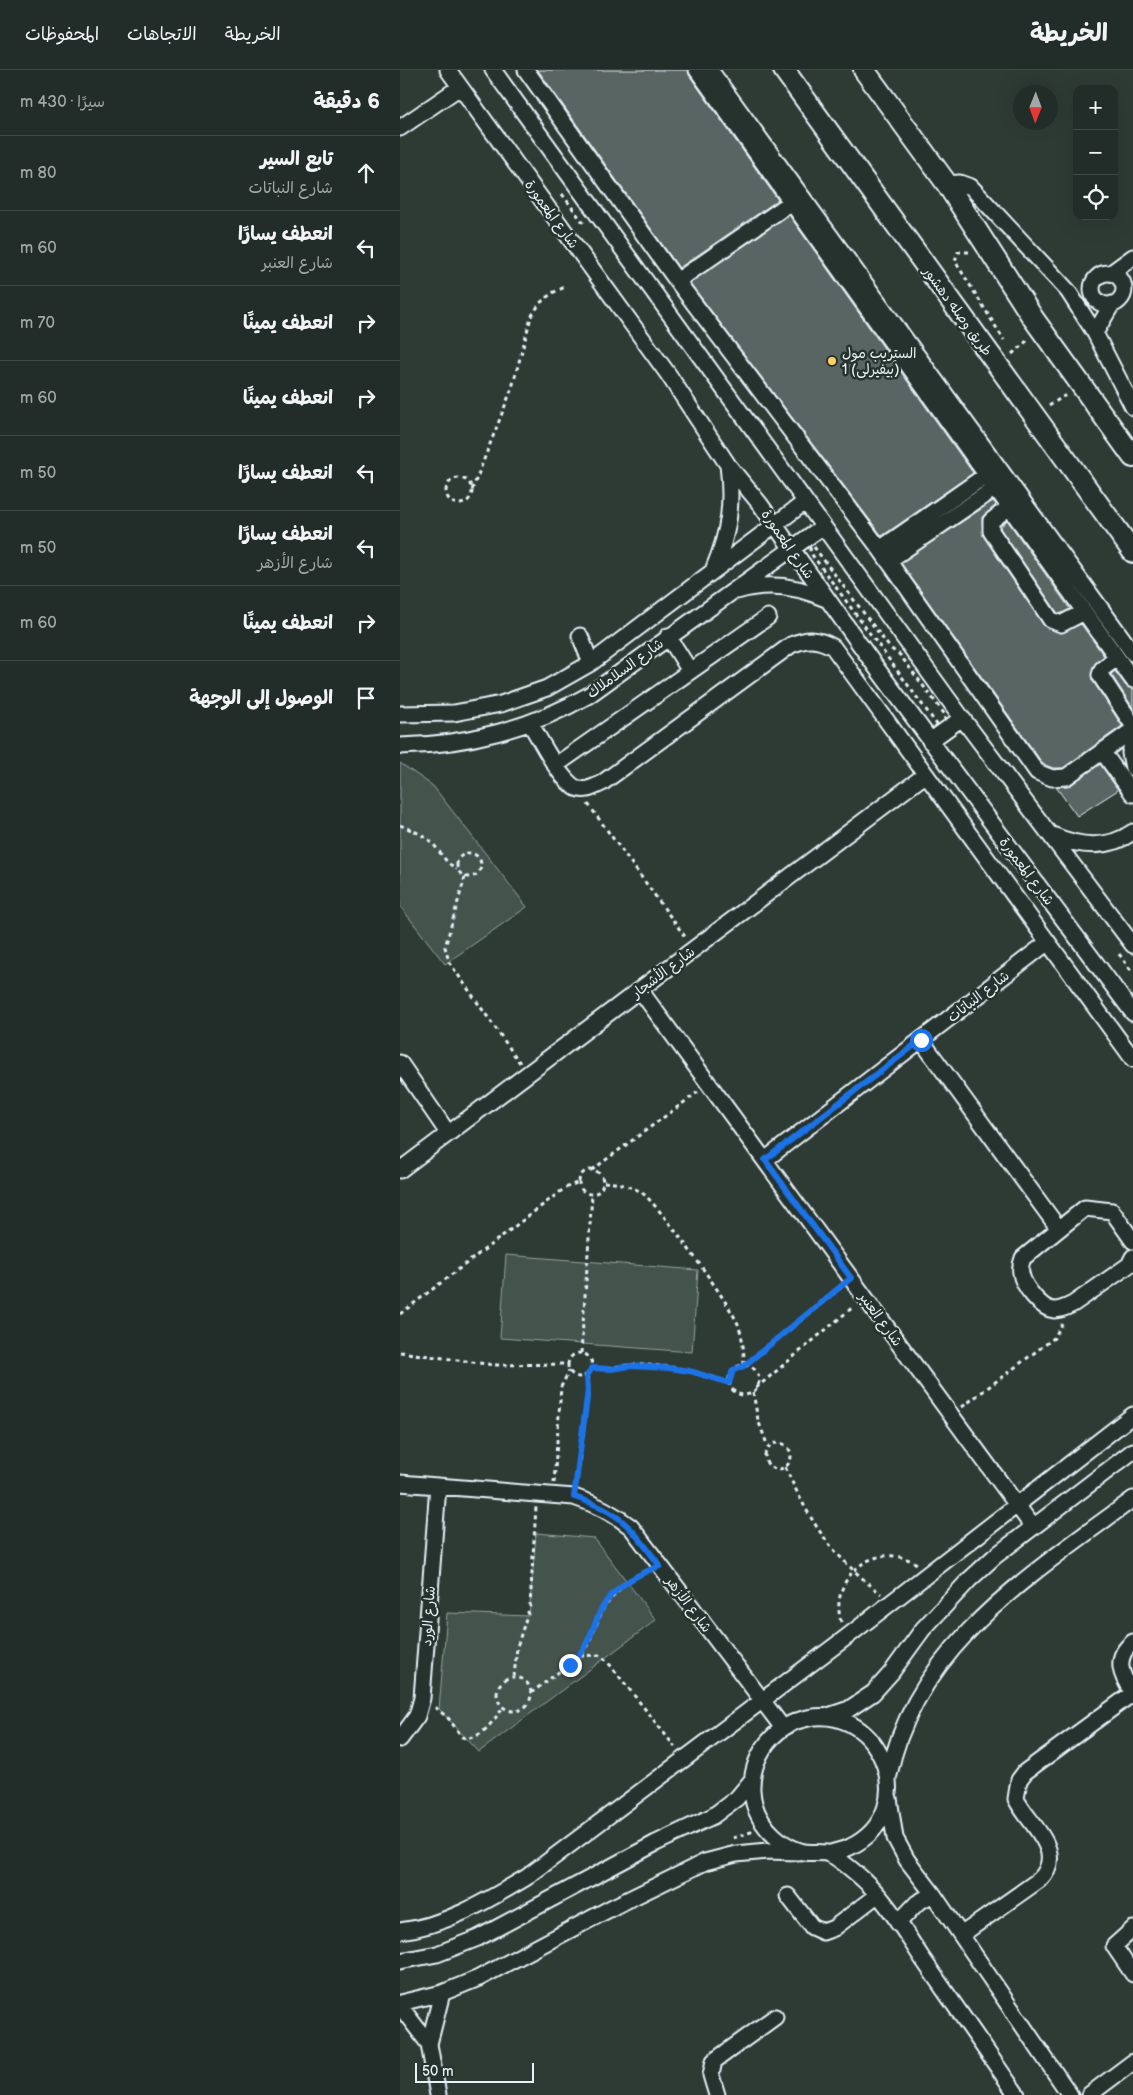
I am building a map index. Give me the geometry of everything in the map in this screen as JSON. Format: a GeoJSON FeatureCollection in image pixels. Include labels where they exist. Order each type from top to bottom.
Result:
{"type":"FeatureCollection","features":[{"type":"Feature","properties":{"kind":"main road","name":"طريق وصله دهشور"},"geometry":{"type":"LineString","coordinates":[[784,70],[1133,552]]}},
{"type":"Feature","properties":{"kind":"main road"},"geometry":{"type":"LineString","coordinates":[[864,70],[946,184],[1033,318],[1133,456]]}},
{"type":"Feature","properties":{"kind":"street","name":"شارع المعمورة"},"geometry":{"type":"LineString","coordinates":[[448,70],[668,374],[728,465],[775,525],[930,741],[1133,1013]]}},
{"type":"Feature","properties":{"kind":"street"},"geometry":{"type":"LineString","coordinates":[[494,70],[822,527],[962,718],[1133,945]]}},
{"type":"Feature","properties":{"kind":"street"},"geometry":{"type":"LineString","coordinates":[[526,70],[677,281],[884,555],[1036,772],[1052,778],[1066,777],[1133,730]]}},
{"type":"Feature","properties":{"kind":"street"},"geometry":{"type":"LineString","coordinates":[[697,70],[796,199],[991,471],[994,489],[1133,680]]}},
{"type":"Feature","properties":{"kind":"street"},"geometry":{"type":"LineString","coordinates":[[710,70],[796,199]]}},
{"type":"Feature","properties":{"kind":"street"},"geometry":{"type":"LineString","coordinates":[[400,128],[460,87]]}},
{"type":"Feature","properties":{"kind":"street"},"geometry":{"type":"LineString","coordinates":[[946,184],[960,183],[971,187],[1068,291],[1095,333],[1133,407]]}},
{"type":"Feature","properties":{"kind":"street"},"geometry":{"type":"LineString","coordinates":[[677,281],[796,199]]}},
{"type":"Feature","properties":{"kind":"street"},"geometry":{"type":"LineString","coordinates":[[1122,297],[1104,304],[1097,300],[1093,293],[1093,285],[1096,278],[1103,274],[1111,273],[1133,258]]}},
{"type":"Feature","properties":{"kind":"street"},"geometry":{"type":"LineString","coordinates":[[1095,333],[1122,297],[1124,291],[1123,283],[1111,273]]}},
{"type":"Feature","properties":{"kind":"street"},"geometry":{"type":"LineString","coordinates":[[1068,291],[1093,285]]}},
{"type":"Feature","properties":{"kind":"street"},"geometry":{"type":"LineString","coordinates":[[714,569],[724,545],[730,518],[732,492],[728,465]]}},
{"type":"Feature","properties":{"kind":"street"},"geometry":{"type":"LineString","coordinates":[[884,555],[991,471]]}},
{"type":"Feature","properties":{"kind":"street"},"geometry":{"type":"LineString","coordinates":[[991,471],[1008,479],[1133,653]]}},
{"type":"Feature","properties":{"kind":"street"},"geometry":{"type":"LineString","coordinates":[[884,555],[1008,479]]}},
{"type":"Feature","properties":{"kind":"street","name":"شارع السلاملاك"},"geometry":{"type":"LineString","coordinates":[[400,714],[454,713],[501,704],[547,688],[591,663],[805,502]]}},
{"type":"Feature","properties":{"kind":"street"},"geometry":{"type":"LineString","coordinates":[[1008,508],[991,522],[991,531],[1051,620],[1061,624],[1084,612]]}},
{"type":"Feature","properties":{"kind":"street","name":"شارع السلاملاك"},"geometry":{"type":"LineString","coordinates":[[400,746],[422,746],[481,737],[530,724],[567,708],[589,695],[668,636],[822,527]]}},
{"type":"Feature","properties":{"kind":"street"},"geometry":{"type":"LineString","coordinates":[[699,581],[723,597],[748,587],[768,584],[789,586],[827,599]]}},
{"type":"Feature","properties":{"kind":"street"},"geometry":{"type":"LineString","coordinates":[[556,765],[768,617]]}},
{"type":"Feature","properties":{"kind":"street"},"geometry":{"type":"LineString","coordinates":[[580,636],[591,663]]}},
{"type":"Feature","properties":{"kind":"street"},"geometry":{"type":"LineString","coordinates":[[668,636],[690,671]]}},
{"type":"Feature","properties":{"kind":"street"},"geometry":{"type":"LineString","coordinates":[[530,724],[564,778],[576,788],[586,790],[602,783],[791,645],[804,639],[820,639],[833,647],[861,682],[925,775],[1133,1059]]}},
{"type":"Feature","properties":{"kind":"street"},"geometry":{"type":"LineString","coordinates":[[1117,658],[1102,669],[1100,675],[1133,725]]}},
{"type":"Feature","properties":{"kind":"street"},"geometry":{"type":"LineString","coordinates":[[861,682],[878,670]]}},
{"type":"Feature","properties":{"kind":"street"},"geometry":{"type":"LineString","coordinates":[[930,741],[962,718]]}},
{"type":"Feature","properties":{"kind":"street"},"geometry":{"type":"LineString","coordinates":[[1133,741],[1130,752],[1133,768]]}},
{"type":"Feature","properties":{"kind":"street"},"geometry":{"type":"LineString","coordinates":[[1102,751],[1133,794]]}},
{"type":"Feature","properties":{"kind":"street","name":"شارع الأشجار"},"geometry":{"type":"LineString","coordinates":[[400,1170],[925,775]]}},
{"type":"Feature","properties":{"kind":"street"},"geometry":{"type":"LineString","coordinates":[[1052,836],[1069,843],[1087,846],[1123,839],[1133,832]]}},
{"type":"Feature","properties":{"kind":"street","name":"شارع النباتات"},"geometry":{"type":"LineString","coordinates":[[765,1160],[1048,942]]}},
{"type":"Feature","properties":{"kind":"street","name":"شارع العنبر"},"geometry":{"type":"LineString","coordinates":[[640,990],[1033,1527]]}},
{"type":"Feature","properties":{"kind":"street"},"geometry":{"type":"LineString","coordinates":[[921,1040],[1059,1229]]}},
{"type":"Feature","properties":{"kind":"street"},"geometry":{"type":"LineString","coordinates":[[400,1063],[448,1133]]}},
{"type":"Feature","properties":{"kind":"street"},"geometry":{"type":"LineString","coordinates":[[1133,1241],[1112,1211],[1085,1208],[1023,1258],[1021,1274],[1024,1281],[1044,1306],[1054,1310],[1064,1309],[1129,1265],[1133,1257]]}},
{"type":"Feature","properties":{"kind":"street"},"geometry":{"type":"LineString","coordinates":[[400,1932],[448,1918],[489,1900],[527,1877],[763,1702],[1133,1416]]}},
{"type":"Feature","properties":{"kind":"street"},"geometry":{"type":"LineString","coordinates":[[803,1852],[778,1838],[760,1817],[753,1799],[752,1780],[761,1750],[784,1728],[796,1722],[824,1717],[849,1709],[873,1693],[891,1674],[923,1629],[945,1604],[994,1557],[1133,1451]]}},
{"type":"Feature","properties":{"kind":"street","name":"شارع الأزهر"},"geometry":{"type":"LineString","coordinates":[[400,1483],[574,1497],[594,1503],[625,1522],[784,1728]]}},
{"type":"Feature","properties":{"kind":"street","name":"شارع الورد"},"geometry":{"type":"LineString","coordinates":[[400,1739],[417,1716],[422,1698],[438,1486]]}},
{"type":"Feature","properties":{"kind":"street"},"geometry":{"type":"LineString","coordinates":[[888,1779],[893,1755],[906,1720],[925,1686],[963,1635],[1036,1571],[1133,1499]]}},
{"type":"Feature","properties":{"kind":"street"},"geometry":{"type":"LineString","coordinates":[[960,1935],[1039,1880],[1046,1873],[1051,1863],[1050,1853],[1046,1843],[1016,1798],[1019,1780],[1025,1772],[1133,1693],[1120,1670],[1122,1654],[1133,1642]]}},
{"type":"Feature","properties":{"kind":"street"},"geometry":{"type":"LineString","coordinates":[[824,1717],[848,1723],[868,1736],[882,1756],[888,1779],[895,1838],[907,1860],[933,1894],[1070,2095]]}},
{"type":"Feature","properties":{"kind":"street"},"geometry":{"type":"LineString","coordinates":[[400,1961],[437,1954],[478,1938],[656,1843],[713,1816],[737,1798],[752,1780]]}},
{"type":"Feature","properties":{"kind":"street"},"geometry":{"type":"LineString","coordinates":[[429,2044],[400,2005],[442,1993],[479,1978],[615,1906],[705,1862],[744,1853],[768,1851],[828,1854],[850,1847],[869,1834],[882,1816],[889,1794]]}},
{"type":"Feature","properties":{"kind":"street"},"geometry":{"type":"LineString","coordinates":[[828,1854],[869,1886],[877,1895],[1017,2095]]}},
{"type":"Feature","properties":{"kind":"street"},"geometry":{"type":"LineString","coordinates":[[898,1923],[910,1909],[933,1894]]}},
{"type":"Feature","properties":{"kind":"street"},"geometry":{"type":"LineString","coordinates":[[788,1896],[812,1927],[823,1932],[834,1928],[877,1895]]}},
{"type":"Feature","properties":{"kind":"street"},"geometry":{"type":"LineString","coordinates":[[1133,1929],[1114,1946],[1133,1974]]}},
{"type":"Feature","properties":{"kind":"street"},"geometry":{"type":"LineString","coordinates":[[438,2095],[429,2044],[442,1993]]}},
{"type":"Feature","properties":{"kind":"street"},"geometry":{"type":"LineString","coordinates":[[717,2095],[711,2075],[714,2061],[775,2017]]}},
{"type":"Feature","properties":{"kind":"street"},"geometry":{"type":"LineString","coordinates":[[1089,2095],[1133,2062]]}},
{"type":"Feature","properties":{"kind":"path"},"geometry":{"type":"LineString","coordinates":[[976,260],[970,252],[962,251],[958,252],[956,261],[1017,362]]}},
{"type":"Feature","properties":{"kind":"path"},"geometry":{"type":"LineString","coordinates":[[472,490],[463,479],[456,478],[450,482],[446,489],[446,496],[451,502],[458,504],[465,503],[470,497],[509,397],[531,317],[540,303],[552,292],[567,286]]}},
{"type":"Feature","properties":{"kind":"path"},"geometry":{"type":"LineString","coordinates":[[1012,354],[1031,338]]}},
{"type":"Feature","properties":{"kind":"path"},"geometry":{"type":"LineString","coordinates":[[1049,406],[1070,393],[1064,385]]}},
{"type":"Feature","properties":{"kind":"path"},"geometry":{"type":"LineString","coordinates":[[1044,399],[1055,414]]}},
{"type":"Feature","properties":{"kind":"path"},"geometry":{"type":"LineString","coordinates":[[814,547],[890,648],[900,654],[946,716],[945,725],[938,726],[849,606],[810,552],[810,548],[814,547]]}},
{"type":"Feature","properties":{"kind":"path"},"geometry":{"type":"LineString","coordinates":[[576,788],[694,949]]}},
{"type":"Feature","properties":{"kind":"path"},"geometry":{"type":"LineString","coordinates":[[400,825],[416,832],[432,843],[450,866],[458,870],[465,877]]}},
{"type":"Feature","properties":{"kind":"path"},"geometry":{"type":"LineString","coordinates":[[458,870],[456,864],[462,855],[472,853],[477,856],[481,866],[479,871],[476,875],[465,877]]}},
{"type":"Feature","properties":{"kind":"path"},"geometry":{"type":"LineString","coordinates":[[465,877],[445,947],[446,954],[449,962],[528,1074]]}},
{"type":"Feature","properties":{"kind":"path"},"geometry":{"type":"LineString","coordinates":[[592,1195],[583,1191],[579,1182],[581,1175],[592,1170],[709,1084]]}},
{"type":"Feature","properties":{"kind":"path"},"geometry":{"type":"LineString","coordinates":[[592,1170],[600,1174],[604,1182]]}},
{"type":"Feature","properties":{"kind":"path"},"geometry":{"type":"LineString","coordinates":[[400,1314],[565,1188],[579,1182]]}},
{"type":"Feature","properties":{"kind":"path"},"geometry":{"type":"LineString","coordinates":[[592,1195],[600,1191],[604,1182]]}},
{"type":"Feature","properties":{"kind":"path"},"geometry":{"type":"LineString","coordinates":[[604,1182],[617,1183],[640,1192],[658,1210],[734,1316],[743,1345],[744,1366]]}},
{"type":"Feature","properties":{"kind":"path"},"geometry":{"type":"LineString","coordinates":[[581,1353],[592,1195]]}},
{"type":"Feature","properties":{"kind":"path"},"geometry":{"type":"LineString","coordinates":[[851,1278],[744,1366],[733,1370],[729,1383],[730,1388],[738,1394],[749,1394],[755,1390],[865,1297]]}},
{"type":"Feature","properties":{"kind":"path"},"geometry":{"type":"LineString","coordinates":[[951,1415],[1054,1338],[1061,1329],[1064,1309]]}},
{"type":"Feature","properties":{"kind":"path"},"geometry":{"type":"LineString","coordinates":[[400,1352],[494,1366],[568,1364]]}},
{"type":"Feature","properties":{"kind":"path"},"geometry":{"type":"LineString","coordinates":[[553,1494],[561,1387],[569,1371],[568,1364],[572,1356],[581,1353],[588,1355],[592,1361],[592,1368],[587,1376],[588,1390],[574,1497]]}},
{"type":"Feature","properties":{"kind":"path"},"geometry":{"type":"LineString","coordinates":[[592,1368],[611,1369],[630,1366],[669,1368],[690,1371],[729,1383]]}},
{"type":"Feature","properties":{"kind":"path"},"geometry":{"type":"LineString","coordinates":[[744,1366],[755,1371],[758,1382],[755,1390],[758,1420],[768,1447],[765,1457],[770,1466],[780,1469],[785,1467],[790,1460],[788,1447],[776,1443],[768,1447]]}},
{"type":"Feature","properties":{"kind":"path"},"geometry":{"type":"LineString","coordinates":[[569,1371],[577,1377],[587,1376]]}},
{"type":"Feature","properties":{"kind":"path"},"geometry":{"type":"LineString","coordinates":[[785,1467],[815,1528],[853,1571],[892,1603]]}},
{"type":"Feature","properties":{"kind":"path"},"geometry":{"type":"LineString","coordinates":[[514,1677],[517,1647],[530,1606],[537,1493]]}},
{"type":"Feature","properties":{"kind":"path"},"geometry":{"type":"LineString","coordinates":[[848,1636],[839,1614],[838,1602],[846,1579],[853,1571],[871,1558],[892,1555],[913,1561],[929,1574]]}},
{"type":"Feature","properties":{"kind":"path"},"geometry":{"type":"LineString","coordinates":[[531,1694],[526,1682],[514,1677],[503,1681],[499,1686],[498,1698],[504,1708],[516,1710],[527,1705],[531,1694],[580,1656],[588,1644],[603,1608],[610,1598],[624,1584],[641,1572],[660,1566]]}},
{"type":"Feature","properties":{"kind":"path"},"geometry":{"type":"LineString","coordinates":[[580,1656],[599,1655],[607,1661],[685,1759]]}},
{"type":"Feature","properties":{"kind":"path"},"geometry":{"type":"LineString","coordinates":[[422,1698],[440,1710],[462,1737],[470,1739],[478,1737],[504,1708]]}},
{"type":"Feature","properties":{"kind":"shaded area"},"geometry":{"type":"Polygon","coordinates":[[[400,763],[433,786],[527,907],[445,964],[400,906],[400,763]]]}},
{"type":"Feature","properties":{"kind":"shaded area"},"geometry":{"type":"Polygon","coordinates":[[[506,1255],[698,1270],[692,1352],[500,1338],[506,1255]]]}},
{"type":"Feature","properties":{"kind":"shaded area"},"geometry":{"type":"Polygon","coordinates":[[[536,1533],[594,1538],[656,1620],[479,1752],[439,1709],[447,1613],[529,1616],[536,1533]]]}},
{"type":"Feature","properties":{"kind":"building"},"geometry":{"type":"Polygon","coordinates":[[[538,70],[688,70],[689,75],[778,200],[679,268],[538,70]]]}},
{"type":"Feature","properties":{"kind":"building"},"geometry":{"type":"Polygon","coordinates":[[[789,215],[973,473],[882,536],[690,283],[789,215]]]}},
{"type":"Feature","properties":{"kind":"building"},"geometry":{"type":"Polygon","coordinates":[[[993,501],[996,505],[982,517],[983,536],[1044,626],[1061,633],[1081,624],[1104,656],[1093,666],[1092,680],[1122,726],[1063,768],[1053,768],[1043,764],[901,563],[993,501]]]}},
{"type":"Feature","properties":{"kind":"building"},"geometry":{"type":"Polygon","coordinates":[[[1007,520],[1070,609],[1060,614],[1057,612],[1000,528],[1007,520]]]}},
{"type":"Feature","properties":{"kind":"building"},"geometry":{"type":"Polygon","coordinates":[[[1115,671],[1126,686],[1133,689],[1133,708],[1111,674],[1115,671]]]}},
{"type":"Feature","properties":{"kind":"building"},"geometry":{"type":"Polygon","coordinates":[[[1100,764],[1118,790],[1077,816],[1056,787],[1071,785],[1100,764]]]}},
{"type":"Feature","properties":{"kind":"place","name":"الستريب مول 1 (بيفيرلى)"},"geometry":{"type":"Point","coordinates":[832,361]}},
{"type":"Feature","properties":{"kind":"route"},"geometry":{"type":"LineString","coordinates":[[570,1665],[580,1656],[588,1644],[597,1618],[610,1598],[624,1584],[641,1572],[660,1566],[631,1527],[614,1513],[594,1503],[574,1497],[588,1390],[587,1376],[592,1368],[602,1370],[630,1366],[648,1366],[690,1371],[729,1383],[729,1376],[733,1370],[744,1366],[851,1278],[765,1160],[921,1040]]}}]}
